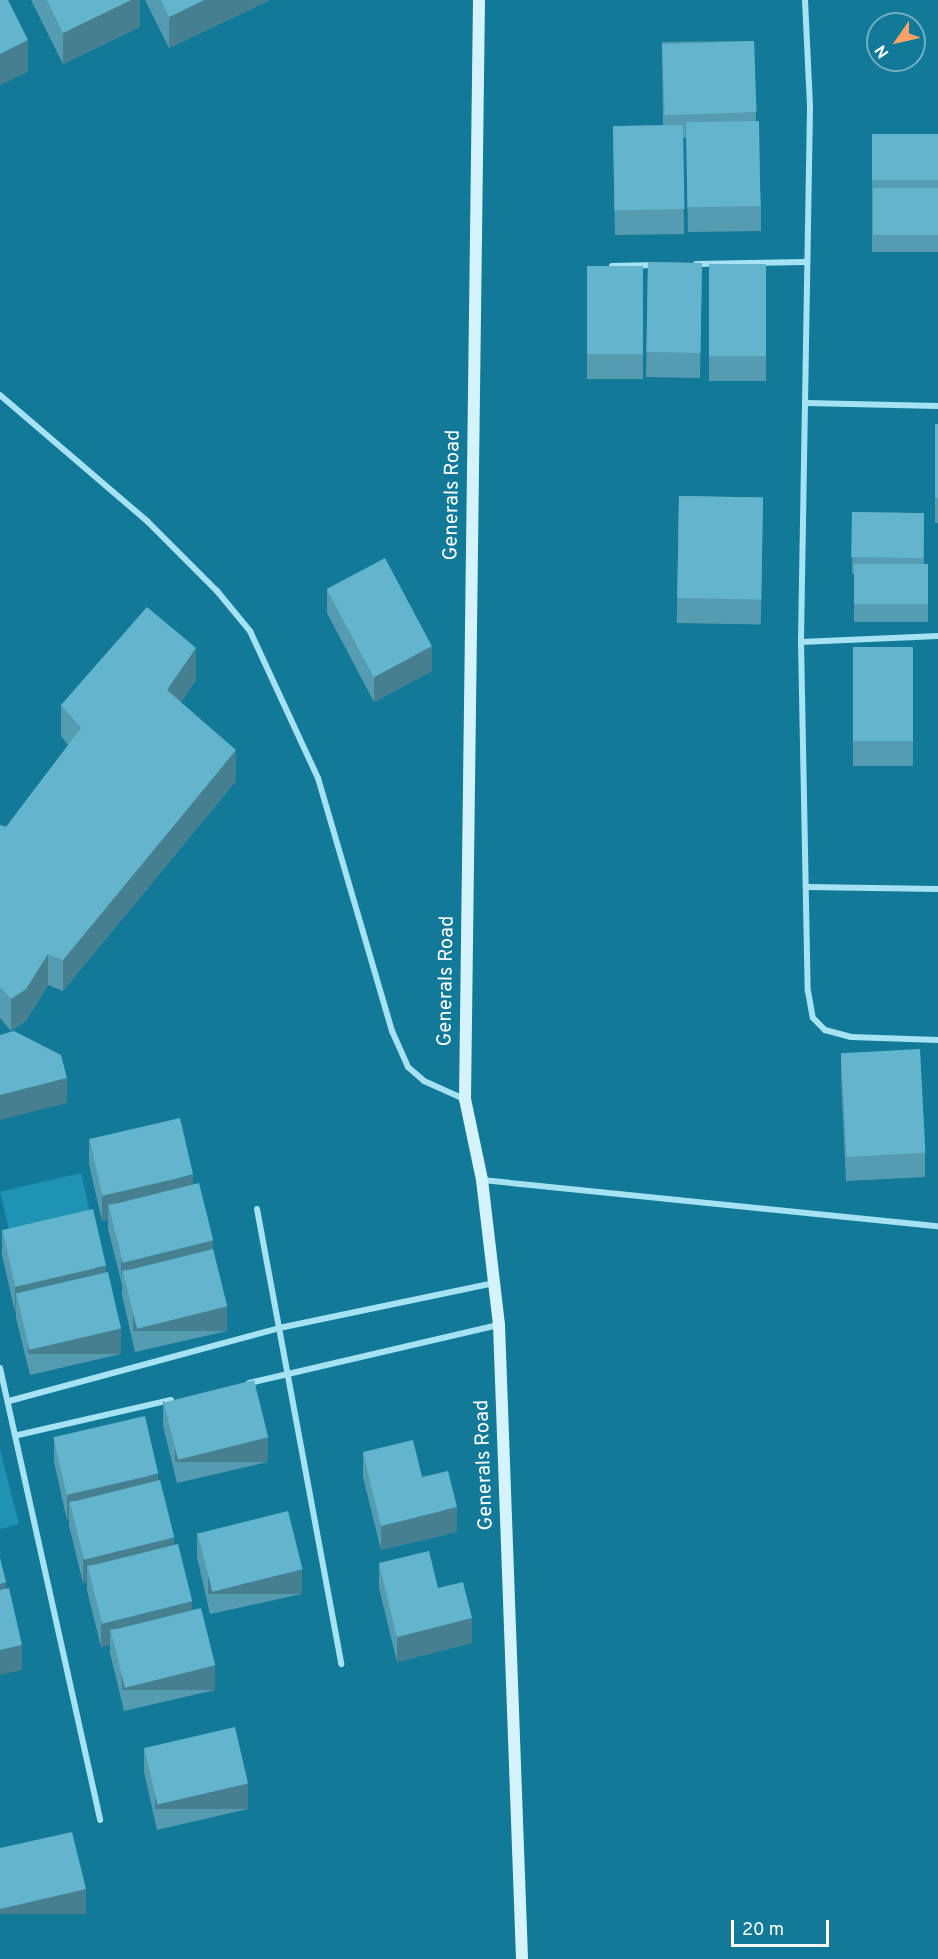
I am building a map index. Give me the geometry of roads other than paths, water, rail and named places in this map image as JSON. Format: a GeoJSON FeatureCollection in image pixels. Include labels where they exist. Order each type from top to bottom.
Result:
{"type":"FeatureCollection","features":[{"type":"Feature","properties":{"kind":"street","name":"Generals Road"},"geometry":{"type":"LineString","coordinates":[[479,0],[465,1099],[482,1180],[496,1283],[499,1324],[522,1959]]}},
{"type":"Feature","properties":{"kind":"street"},"geometry":{"type":"LineString","coordinates":[[805,0],[810,108],[801,642],[807,887],[813,1018],[825,1030],[851,1037],[938,1040]]}},
{"type":"Feature","properties":{"kind":"street"},"geometry":{"type":"LineString","coordinates":[[681,265],[806,262]]}},
{"type":"Feature","properties":{"kind":"street"},"geometry":{"type":"LineString","coordinates":[[602,266],[670,265]]}},
{"type":"Feature","properties":{"kind":"street"},"geometry":{"type":"LineString","coordinates":[[0,395],[148,522],[217,591],[250,631],[318,778],[392,1031],[408,1067],[424,1081],[465,1099]]}},
{"type":"Feature","properties":{"kind":"street"},"geometry":{"type":"LineString","coordinates":[[806,403],[938,406]]}},
{"type":"Feature","properties":{"kind":"street"},"geometry":{"type":"LineString","coordinates":[[801,642],[938,636]]}},
{"type":"Feature","properties":{"kind":"street"},"geometry":{"type":"LineString","coordinates":[[807,887],[938,889]]}},
{"type":"Feature","properties":{"kind":"street"},"geometry":{"type":"LineString","coordinates":[[482,1180],[938,1226]]}},
{"type":"Feature","properties":{"kind":"street"},"geometry":{"type":"LineString","coordinates":[[257,1209],[341,1664]]}},
{"type":"Feature","properties":{"kind":"street"},"geometry":{"type":"LineString","coordinates":[[9,1401],[279,1328],[496,1283]]}},
{"type":"Feature","properties":{"kind":"street"},"geometry":{"type":"LineString","coordinates":[[242,1384],[499,1324]]}},
{"type":"Feature","properties":{"kind":"street"},"geometry":{"type":"LineString","coordinates":[[0,1368],[18,1435],[100,1820]]}},
{"type":"Feature","properties":{"kind":"street"},"geometry":{"type":"LineString","coordinates":[[18,1435],[175,1399]]}}]}
